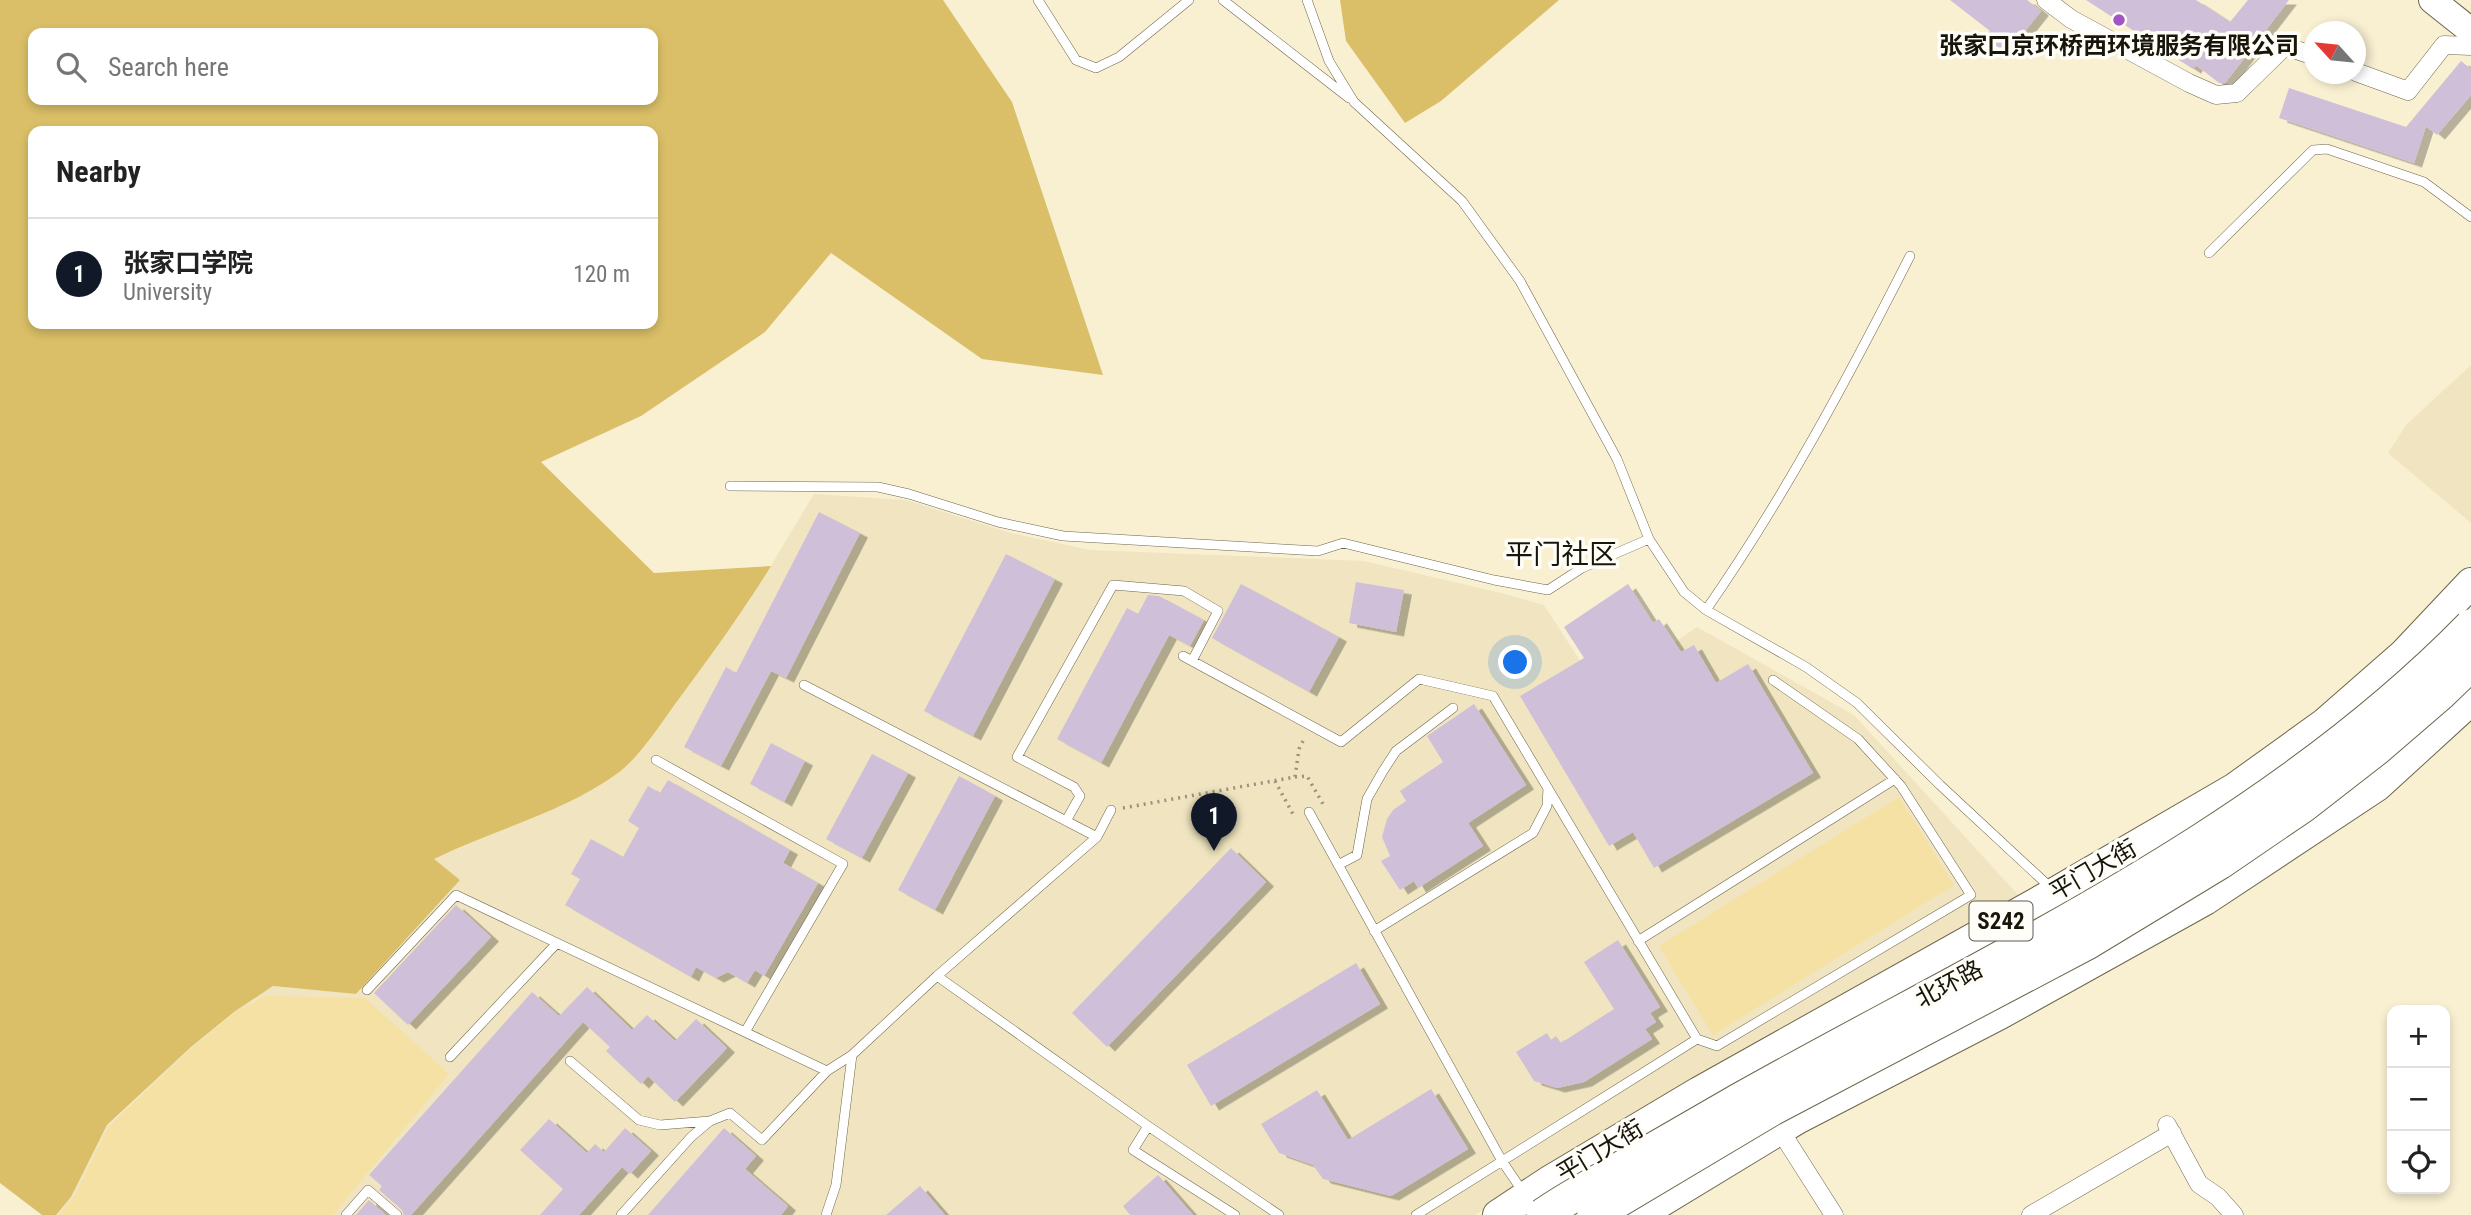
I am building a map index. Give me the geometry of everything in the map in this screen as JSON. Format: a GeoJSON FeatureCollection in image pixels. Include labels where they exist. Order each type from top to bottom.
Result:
{"type":"FeatureCollection","features":[{"type":"Feature","properties":{"kind":"highway","name":"北环路"},"geometry":{"type":"LineString","coordinates":[[1521,1209],[1667,1141],[1837,1045],[2071,919],[2270,794],[2341,742],[2410,685],[2471,626]]}},
{"type":"Feature","properties":{"kind":"highway","name":"北环路"},"geometry":{"type":"LineString","coordinates":[[1594,1215],[1772,1109],[2087,943],[2219,863],[2304,805],[2365,757],[2471,664]]}},
{"type":"Feature","properties":{"kind":"main road","name":"平门大街"},"geometry":{"type":"LineString","coordinates":[[1521,1209],[1699,1092],[2056,892],[2235,788],[2325,724],[2404,654],[2471,583]]}},
{"type":"Feature","properties":{"kind":"main road"},"geometry":{"type":"LineString","coordinates":[[1639,1215],[1780,1130],[2036,994],[2205,900],[2285,850],[2377,786],[2471,700]]}},
{"type":"Feature","properties":{"kind":"main road"},"geometry":{"type":"LineString","coordinates":[[1997,923],[2036,994]]}},
{"type":"Feature","properties":{"kind":"street"},"geometry":{"type":"LineString","coordinates":[[2046,0],[2071,19],[2216,95],[2237,93],[2285,46],[2303,52]]}},
{"type":"Feature","properties":{"kind":"street"},"geometry":{"type":"LineString","coordinates":[[2432,0],[2471,31]]}},
{"type":"Feature","properties":{"kind":"street"},"geometry":{"type":"LineString","coordinates":[[2366,76],[2409,91],[2444,45],[2471,46]]}},
{"type":"Feature","properties":{"kind":"street"},"geometry":{"type":"LineString","coordinates":[[2031,1215],[2169,1129],[2199,1184],[2218,1197],[2234,1215]]}},
{"type":"Feature","properties":{"kind":"street"},"geometry":{"type":"LineString","coordinates":[[1780,1130],[1833,1215]]}},
{"type":"Feature","properties":{"kind":"lane"},"geometry":{"type":"LineString","coordinates":[[1038,0],[1076,60],[1096,68],[1119,57],[1189,0]]}},
{"type":"Feature","properties":{"kind":"lane"},"geometry":{"type":"LineString","coordinates":[[1223,0],[1354,102],[1462,201],[1520,281],[1617,459],[1649,539],[1684,592],[1706,610],[1806,667],[1857,703],[1940,785],[2056,892]]}},
{"type":"Feature","properties":{"kind":"lane"},"geometry":{"type":"LineString","coordinates":[[1307,0],[1329,61],[1354,102]]}},
{"type":"Feature","properties":{"kind":"lane"},"geometry":{"type":"LineString","coordinates":[[2210,253],[2313,150],[2327,149],[2424,182],[2471,217]]}},
{"type":"Feature","properties":{"kind":"lane"},"geometry":{"type":"LineString","coordinates":[[1706,610],[1783,493],[1846,381],[1910,256]]}},
{"type":"Feature","properties":{"kind":"lane"},"geometry":{"type":"LineString","coordinates":[[730,486],[878,487],[998,522],[1063,536],[1318,551],[1343,543],[1494,580],[1548,590],[1582,568],[1649,539]]}},
{"type":"Feature","properties":{"kind":"lane"},"geometry":{"type":"LineString","coordinates":[[1066,821],[1080,796],[1074,787],[1017,757],[1113,585],[1184,590],[1218,611],[1188,658],[1341,742],[1419,679],[1493,696],[1697,1040],[1717,1046],[1972,895],[1895,779],[1858,739],[1773,680]]}},
{"type":"Feature","properties":{"kind":"lane"},"geometry":{"type":"LineString","coordinates":[[804,685],[1097,837]]}},
{"type":"Feature","properties":{"kind":"lane"},"geometry":{"type":"LineString","coordinates":[[1338,865],[1357,855],[1367,799],[1396,751],[1452,708]]}},
{"type":"Feature","properties":{"kind":"lane"},"geometry":{"type":"LineString","coordinates":[[656,760],[843,864],[745,1032]]}},
{"type":"Feature","properties":{"kind":"lane"},"geometry":{"type":"LineString","coordinates":[[1638,941],[1895,779]]}},
{"type":"Feature","properties":{"kind":"lane"},"geometry":{"type":"LineString","coordinates":[[1374,931],[1534,833],[1547,806],[1548,788]]}},
{"type":"Feature","properties":{"kind":"lane"},"geometry":{"type":"LineString","coordinates":[[570,1061],[639,1121],[660,1125],[710,1121],[730,1113],[762,1140],[827,1072],[852,1055],[937,976],[1097,837],[1111,810]]}},
{"type":"Feature","properties":{"kind":"lane"},"geometry":{"type":"LineString","coordinates":[[1309,812],[1502,1161],[1521,1209]]}},
{"type":"Feature","properties":{"kind":"lane"},"geometry":{"type":"LineString","coordinates":[[367,990],[456,895],[827,1072]]}},
{"type":"Feature","properties":{"kind":"lane"},"geometry":{"type":"LineString","coordinates":[[450,1057],[558,943]]}},
{"type":"Feature","properties":{"kind":"lane"},"geometry":{"type":"LineString","coordinates":[[937,976],[1279,1215]]}},
{"type":"Feature","properties":{"kind":"lane"},"geometry":{"type":"LineString","coordinates":[[1416,1215],[1697,1040]]}},
{"type":"Feature","properties":{"kind":"lane"},"geometry":{"type":"LineString","coordinates":[[827,1215],[836,1185],[852,1055]]}},
{"type":"Feature","properties":{"kind":"lane"},"geometry":{"type":"LineString","coordinates":[[621,1215],[691,1137],[710,1121]]}},
{"type":"Feature","properties":{"kind":"lane"},"geometry":{"type":"LineString","coordinates":[[1148,1126],[1133,1150],[1235,1215]]}},
{"type":"Feature","properties":{"kind":"lane"},"geometry":{"type":"LineString","coordinates":[[346,1215],[368,1190],[397,1215]]}},
{"type":"Feature","properties":{"kind":"path"},"geometry":{"type":"LineString","coordinates":[[1111,810],[1295,777],[1299,749],[1311,726]]}},
{"type":"Feature","properties":{"kind":"shaded area"},"geometry":{"type":"Polygon","coordinates":[[[0,0],[943,0],[1012,102],[1103,375],[982,359],[831,253],[765,332],[641,416],[541,462],[654,573],[771,566],[654,733],[625,767],[575,799],[434,859],[460,880],[356,994],[273,986],[234,1012],[191,1047],[107,1125],[71,1197],[56,1215],[42,1215],[0,1183],[0,0]]]}},
{"type":"Feature","properties":{"kind":"shaded area"},"geometry":{"type":"Polygon","coordinates":[[[1340,0],[1559,0],[1441,101],[1405,123],[1346,41],[1340,0]]]}},
{"type":"Feature","properties":{"kind":"shaded area"},"geometry":{"type":"Polygon","coordinates":[[[2471,365],[2471,523],[2388,453],[2406,425],[2471,365]]]}},
{"type":"Feature","properties":{"kind":"shaded area"},"geometry":{"type":"Polygon","coordinates":[[[814,494],[906,500],[1011,533],[1090,550],[1364,561],[1501,593],[1544,605],[1601,693],[1697,627],[1854,715],[2020,897],[1810,1018],[1653,1101],[1475,1215],[56,1215],[71,1196],[107,1126],[191,1047],[234,1012],[273,986],[356,994],[460,880],[433,859],[580,796],[620,772],[653,735],[747,605],[814,494]]]}},
{"type":"Feature","properties":{"kind":"shaded area"},"geometry":{"type":"Polygon","coordinates":[[[1899,797],[1954,885],[1713,1035],[1659,946],[1899,797]]]}},
{"type":"Feature","properties":{"kind":"shaded area"},"geometry":{"type":"Polygon","coordinates":[[[265,996],[365,998],[449,1074],[333,1215],[59,1215],[74,1197],[109,1126],[192,1048],[234,1013],[265,996]]]}},
{"type":"Feature","properties":{"kind":"building"},"geometry":{"type":"Polygon","coordinates":[[[1950,0],[2027,0],[2041,11],[2007,54],[1985,37],[1990,31],[1950,0]]]}},
{"type":"Feature","properties":{"kind":"building"},"geometry":{"type":"Polygon","coordinates":[[[2086,0],[2196,0],[2230,22],[2248,0],[2289,0],[2225,83],[2219,83],[2196,65],[2193,69],[2086,0]]]}},
{"type":"Feature","properties":{"kind":"building"},"geometry":{"type":"Polygon","coordinates":[[[2461,61],[2471,69],[2471,95],[2437,135],[2426,126],[2414,163],[2279,118],[2289,88],[2406,127],[2461,61]]]}},
{"type":"Feature","properties":{"kind":"building"},"geometry":{"type":"Polygon","coordinates":[[[819,512],[860,533],[786,678],[771,671],[721,766],[684,747],[726,667],[736,673],[819,512]]]}},
{"type":"Feature","properties":{"kind":"building"},"geometry":{"type":"Polygon","coordinates":[[[1006,554],[1055,579],[973,736],[924,711],[1006,554]]]}},
{"type":"Feature","properties":{"kind":"building"},"geometry":{"type":"Polygon","coordinates":[[[1356,582],[1404,590],[1396,632],[1349,623],[1356,582]]]}},
{"type":"Feature","properties":{"kind":"building"},"geometry":{"type":"Polygon","coordinates":[[[1241,584],[1339,637],[1309,692],[1212,638],[1241,584]]]}},
{"type":"Feature","properties":{"kind":"building"},"geometry":{"type":"Polygon","coordinates":[[[1628,584],[1653,623],[1659,619],[1681,652],[1694,645],[1716,683],[1748,664],[1813,773],[1654,868],[1633,832],[1609,846],[1520,696],[1584,658],[1564,627],[1628,584]]]}},
{"type":"Feature","properties":{"kind":"building"},"geometry":{"type":"Polygon","coordinates":[[[1148,595],[1159,596],[1204,620],[1190,646],[1169,635],[1101,763],[1057,739],[1127,608],[1138,614],[1148,595]]]}},
{"type":"Feature","properties":{"kind":"building"},"geometry":{"type":"Polygon","coordinates":[[[1474,704],[1526,785],[1468,823],[1483,846],[1418,888],[1414,881],[1400,890],[1381,861],[1390,856],[1382,837],[1387,819],[1393,810],[1406,801],[1400,791],[1443,762],[1427,736],[1474,704]]]}},
{"type":"Feature","properties":{"kind":"building"},"geometry":{"type":"Polygon","coordinates":[[[771,743],[805,761],[784,802],[750,784],[771,743]]]}},
{"type":"Feature","properties":{"kind":"building"},"geometry":{"type":"Polygon","coordinates":[[[872,754],[908,773],[862,858],[826,839],[872,754]]]}},
{"type":"Feature","properties":{"kind":"building"},"geometry":{"type":"Polygon","coordinates":[[[959,776],[995,796],[935,910],[898,890],[959,776]]]}},
{"type":"Feature","properties":{"kind":"building"},"geometry":{"type":"Polygon","coordinates":[[[668,780],[790,850],[783,863],[818,883],[764,976],[755,970],[747,983],[728,972],[716,978],[696,967],[691,977],[565,905],[580,879],[571,874],[591,839],[623,857],[639,828],[628,821],[648,786],[660,793],[668,780]]]}},
{"type":"Feature","properties":{"kind":"building"},"geometry":{"type":"Polygon","coordinates":[[[1231,848],[1266,882],[1107,1047],[1072,1013],[1231,848]]]}},
{"type":"Feature","properties":{"kind":"building"},"geometry":{"type":"Polygon","coordinates":[[[456,905],[491,937],[408,1025],[374,993],[456,905]]]}},
{"type":"Feature","properties":{"kind":"building"},"geometry":{"type":"Polygon","coordinates":[[[1618,940],[1660,1007],[1650,1013],[1656,1022],[1645,1029],[1652,1039],[1584,1082],[1557,1088],[1534,1081],[1516,1052],[1547,1033],[1551,1040],[1556,1036],[1561,1043],[1614,1009],[1584,962],[1618,940]]]}},
{"type":"Feature","properties":{"kind":"building"},"geometry":{"type":"Polygon","coordinates":[[[1356,963],[1380,1004],[1211,1106],[1187,1065],[1356,963]]]}},
{"type":"Feature","properties":{"kind":"building"},"geometry":{"type":"Polygon","coordinates":[[[587,987],[632,1030],[647,1015],[675,1041],[696,1019],[727,1048],[675,1102],[648,1076],[641,1084],[606,1051],[610,1047],[583,1022],[411,1215],[404,1215],[402,1210],[379,1190],[382,1186],[369,1175],[532,992],[559,1016],[587,987]]]}},
{"type":"Feature","properties":{"kind":"building"},"geometry":{"type":"Polygon","coordinates":[[[1431,1089],[1468,1149],[1391,1196],[1323,1179],[1313,1165],[1279,1153],[1261,1124],[1317,1090],[1348,1140],[1431,1089]]]}},
{"type":"Feature","properties":{"kind":"building"},"geometry":{"type":"Polygon","coordinates":[[[549,1119],[587,1153],[595,1144],[604,1152],[625,1128],[651,1151],[630,1174],[622,1167],[579,1215],[540,1215],[563,1189],[520,1150],[549,1119]]]}},
{"type":"Feature","properties":{"kind":"building"},"geometry":{"type":"Polygon","coordinates":[[[724,1128],[756,1156],[745,1169],[788,1206],[781,1215],[648,1215],[724,1128]]]}},
{"type":"Feature","properties":{"kind":"building"},"geometry":{"type":"Polygon","coordinates":[[[1158,1175],[1193,1215],[1130,1215],[1123,1206],[1158,1175]]]}},
{"type":"Feature","properties":{"kind":"building"},"geometry":{"type":"Polygon","coordinates":[[[920,1186],[945,1215],[886,1215],[920,1186]]]}},
{"type":"Feature","properties":{"kind":"building"},"geometry":{"type":"Polygon","coordinates":[[[369,1200],[386,1215],[356,1215],[369,1200]]]}},
{"type":"Feature","properties":{"kind":"place","name":"张家口京环桥西环境服务有限公司"},"geometry":{"type":"Point","coordinates":[2119,20]}},
{"type":"Feature","properties":{"kind":"place","name":"张家口学院"},"geometry":{"type":"Point","coordinates":[1214,851]}},
{"type":"Feature","properties":{"kind":"district","name":"平门社区"},"geometry":{"type":"Point","coordinates":[1561,554]}}]}
